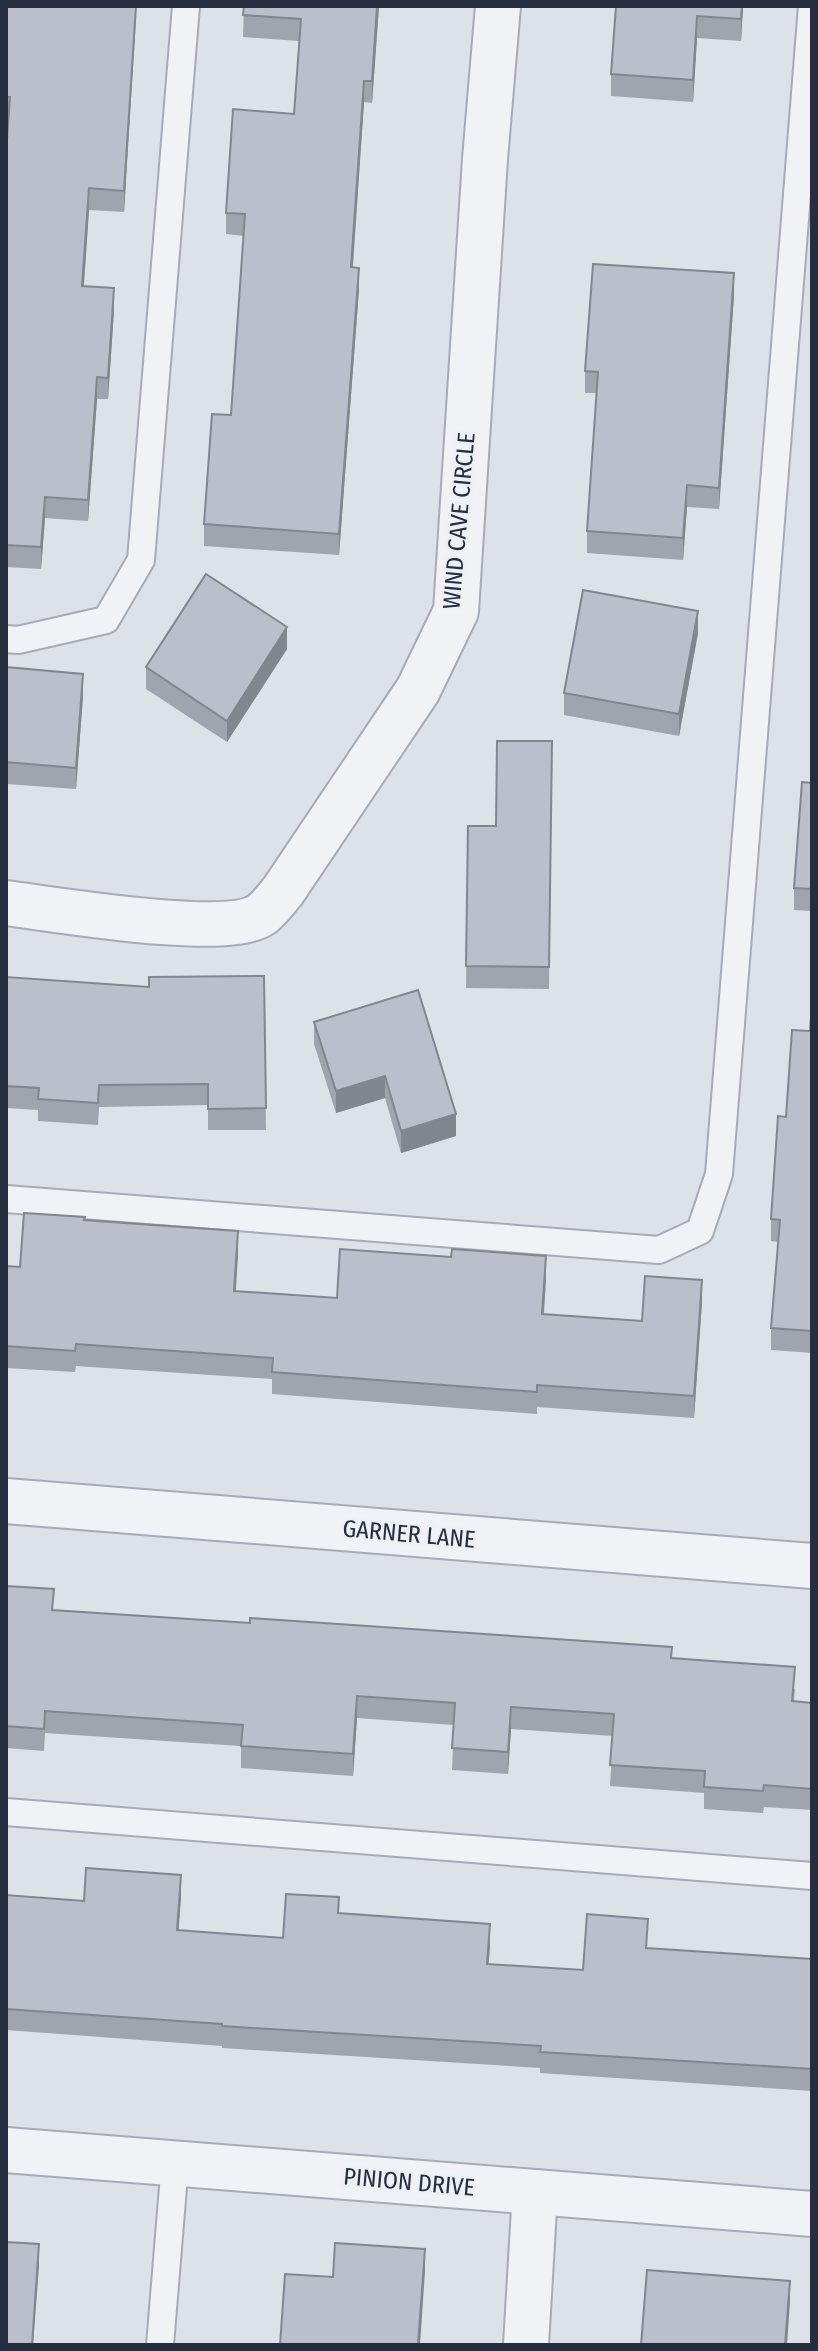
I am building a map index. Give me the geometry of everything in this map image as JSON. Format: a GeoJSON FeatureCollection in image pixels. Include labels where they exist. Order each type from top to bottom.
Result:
{"type":"FeatureCollection","features":[{"type":"Feature","properties":{"kind":"street","name":"WIND CAVE CIRCLE"},"geometry":{"type":"LineString","coordinates":[[6,903],[189,925],[234,923],[261,915],[283,891],[418,690],[456,611],[498,6]]}},
{"type":"Feature","properties":{"kind":"street","name":"GARNER LANE"},"geometry":{"type":"LineString","coordinates":[[6,1501],[812,1566]]}},
{"type":"Feature","properties":{"kind":"street","name":"PINION DRIVE"},"geometry":{"type":"LineString","coordinates":[[6,2150],[812,2214]]}},
{"type":"Feature","properties":{"kind":"street"},"geometry":{"type":"LineString","coordinates":[[526,2345],[535,2192]]}},
{"type":"Feature","properties":{"kind":"lane"},"geometry":{"type":"LineString","coordinates":[[6,639],[18,640],[106,620],[141,560],[186,6]]}},
{"type":"Feature","properties":{"kind":"lane"},"geometry":{"type":"LineString","coordinates":[[6,1199],[659,1250],[700,1231],[719,1174],[812,6]]}},
{"type":"Feature","properties":{"kind":"lane"},"geometry":{"type":"LineString","coordinates":[[6,1812],[812,1876]]}},
{"type":"Feature","properties":{"kind":"lane"},"geometry":{"type":"LineString","coordinates":[[160,2345],[175,2163]]}},
{"type":"Feature","properties":{"kind":"building"},"geometry":{"type":"Polygon","coordinates":[[[6,6],[136,6],[124,191],[89,188],[82,286],[114,288],[108,378],[97,377],[88,500],[45,497],[41,547],[6,545],[6,153],[10,97],[6,97],[6,6]]]}},
{"type":"Feature","properties":{"kind":"building"},"geometry":{"type":"Polygon","coordinates":[[[244,6],[377,6],[372,81],[364,81],[351,267],[359,268],[339,534],[204,524],[212,414],[231,415],[245,214],[226,213],[233,109],[294,114],[301,19],[243,15],[244,6]]]}},
{"type":"Feature","properties":{"kind":"building"},"geometry":{"type":"Polygon","coordinates":[[[616,6],[742,6],[741,19],[697,16],[693,80],[611,74],[616,6]]]}},
{"type":"Feature","properties":{"kind":"building"},"geometry":{"type":"Polygon","coordinates":[[[593,264],[734,273],[719,488],[687,485],[683,538],[587,531],[598,372],[585,371],[593,264]]]}},
{"type":"Feature","properties":{"kind":"building"},"geometry":{"type":"Polygon","coordinates":[[[206,574],[287,627],[227,721],[146,667],[206,574]]]}},
{"type":"Feature","properties":{"kind":"building"},"geometry":{"type":"Polygon","coordinates":[[[583,590],[698,611],[679,714],[564,693],[583,590]]]}},
{"type":"Feature","properties":{"kind":"building"},"geometry":{"type":"Polygon","coordinates":[[[6,667],[83,674],[76,768],[6,762],[6,667]]]}},
{"type":"Feature","properties":{"kind":"building"},"geometry":{"type":"Polygon","coordinates":[[[497,741],[552,741],[549,967],[466,966],[468,826],[496,826],[497,741]]]}},
{"type":"Feature","properties":{"kind":"building"},"geometry":{"type":"Polygon","coordinates":[[[802,782],[812,783],[812,889],[794,888],[802,782]]]}},
{"type":"Feature","properties":{"kind":"building"},"geometry":{"type":"Polygon","coordinates":[[[264,976],[266,1108],[208,1109],[208,1084],[99,1085],[98,1103],[38,1099],[39,1088],[6,1086],[6,977],[149,987],[149,977],[264,976]]]}},
{"type":"Feature","properties":{"kind":"building"},"geometry":{"type":"Polygon","coordinates":[[[418,990],[456,1114],[401,1131],[385,1076],[336,1091],[314,1022],[418,990]]]}},
{"type":"Feature","properties":{"kind":"building"},"geometry":{"type":"Polygon","coordinates":[[[812,1003],[812,1331],[771,1328],[780,1220],[771,1219],[778,1116],[786,1117],[792,1030],[810,1031],[812,1003]]]}},
{"type":"Feature","properties":{"kind":"building"},"geometry":{"type":"Polygon","coordinates":[[[24,1213],[238,1231],[234,1291],[337,1298],[340,1249],[451,1257],[452,1249],[546,1256],[542,1314],[642,1321],[645,1276],[702,1280],[694,1396],[537,1385],[537,1392],[272,1372],[273,1358],[76,1344],[75,1351],[6,1346],[6,1266],[20,1267],[24,1213]]]}},
{"type":"Feature","properties":{"kind":"building"},"geometry":{"type":"Polygon","coordinates":[[[6,1586],[54,1589],[52,1610],[250,1623],[250,1618],[672,1647],[671,1658],[795,1667],[792,1701],[812,1703],[812,1789],[764,1785],[763,1791],[704,1787],[705,1771],[610,1765],[614,1714],[511,1707],[508,1752],[452,1748],[455,1703],[357,1696],[353,1754],[241,1746],[243,1725],[45,1711],[44,1729],[6,1726],[6,1586]]]}},
{"type":"Feature","properties":{"kind":"building"},"geometry":{"type":"Polygon","coordinates":[[[86,1868],[181,1875],[177,1930],[283,1938],[286,1894],[339,1897],[338,1913],[490,1924],[487,1964],[583,1970],[587,1914],[648,1919],[646,1948],[812,1959],[812,2069],[540,2052],[541,2046],[6,2009],[6,1895],[84,1901],[86,1868]]]}},
{"type":"Feature","properties":{"kind":"building"},"geometry":{"type":"Polygon","coordinates":[[[6,2242],[39,2244],[32,2345],[6,2345],[6,2242]]]}},
{"type":"Feature","properties":{"kind":"building"},"geometry":{"type":"Polygon","coordinates":[[[335,2243],[425,2249],[418,2345],[280,2345],[285,2274],[333,2277],[335,2243]]]}},
{"type":"Feature","properties":{"kind":"building"},"geometry":{"type":"Polygon","coordinates":[[[647,2270],[790,2281],[785,2345],[641,2345],[647,2270]]]}}]}
